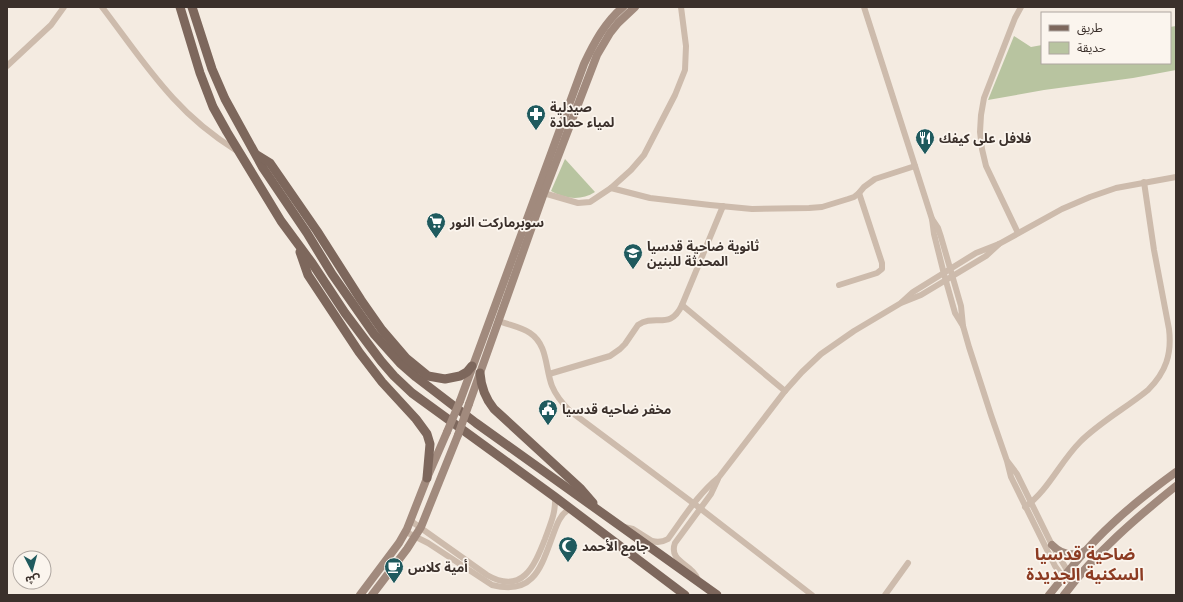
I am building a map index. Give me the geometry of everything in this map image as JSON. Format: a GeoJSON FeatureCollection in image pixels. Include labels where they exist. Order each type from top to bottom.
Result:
{"type":"FeatureCollection","features":[{"type":"Feature","properties":{"kind":"main road"},"geometry":{"type":"LineString","coordinates":[[180,7],[200,73],[213,107],[274,210],[312,263],[345,313],[394,376],[412,393],[555,497],[685,595]]}},
{"type":"Feature","properties":{"kind":"main road"},"geometry":{"type":"LineString","coordinates":[[192,7],[212,69],[225,99],[254,153],[307,233],[332,274],[374,334],[400,363],[416,377],[476,423],[717,595]]}},
{"type":"Feature","properties":{"kind":"main road"},"geometry":{"type":"LineString","coordinates":[[581,83],[584,64],[596,40],[611,18],[623,7]]}},
{"type":"Feature","properties":{"kind":"main road"},"geometry":{"type":"LineString","coordinates":[[360,595],[406,532],[460,401],[472,366],[541,192],[581,83],[606,38],[618,23],[635,7]]}},
{"type":"Feature","properties":{"kind":"main road"},"geometry":{"type":"LineString","coordinates":[[254,153],[270,163],[382,330],[406,358],[428,376],[445,379],[460,376],[467,372],[472,366]]}},
{"type":"Feature","properties":{"kind":"main road"},"geometry":{"type":"LineString","coordinates":[[372,595],[416,536],[421,527],[458,435],[499,321],[541,192]]}},
{"type":"Feature","properties":{"kind":"main road"},"geometry":{"type":"LineString","coordinates":[[297,244],[308,275],[359,352],[382,382],[416,419],[427,434],[430,444],[427,478]]}},
{"type":"Feature","properties":{"kind":"main road"},"geometry":{"type":"LineString","coordinates":[[480,373],[482,389],[489,403],[494,409],[580,488],[596,509]]}},
{"type":"Feature","properties":{"kind":"main road"},"geometry":{"type":"LineString","coordinates":[[1050,595],[1065,574],[1112,524],[1176,472]]}},
{"type":"Feature","properties":{"kind":"main road"},"geometry":{"type":"LineString","coordinates":[[1064,595],[1073,583],[1122,532],[1176,486]]}},
{"type":"Feature","properties":{"kind":"main road"},"geometry":{"type":"LineString","coordinates":[[1052,545],[1060,552],[1071,555],[1081,553],[1086,550]]}},
{"type":"Feature","properties":{"kind":"street"},"geometry":{"type":"LineString","coordinates":[[7,66],[50,25],[64,7]]}},
{"type":"Feature","properties":{"kind":"street"},"geometry":{"type":"LineString","coordinates":[[102,7],[173,98],[186,112],[216,138],[240,152]]}},
{"type":"Feature","properties":{"kind":"street"},"geometry":{"type":"LineString","coordinates":[[541,192],[578,203],[583,204],[590,202],[611,188],[639,161],[648,148],[682,78],[686,61],[686,46],[681,7]]}},
{"type":"Feature","properties":{"kind":"street"},"geometry":{"type":"LineString","coordinates":[[864,7],[932,219],[934,234],[955,313],[963,326]]}},
{"type":"Feature","properties":{"kind":"street"},"geometry":{"type":"LineString","coordinates":[[1018,233],[986,166],[980,132],[984,98],[1020,7]]}},
{"type":"Feature","properties":{"kind":"street"},"geometry":{"type":"LineString","coordinates":[[611,188],[650,198],[752,209],[809,208],[834,204],[854,197],[875,179],[915,166]]}},
{"type":"Feature","properties":{"kind":"street"},"geometry":{"type":"LineString","coordinates":[[698,581],[695,574],[676,557],[674,553],[675,543],[701,509],[719,478],[785,390],[821,354],[854,331],[901,303],[913,292],[952,273],[982,250],[999,244],[1062,208],[1116,188],[1176,177]]}},
{"type":"Feature","properties":{"kind":"street"},"geometry":{"type":"LineString","coordinates":[[1028,505],[1039,496],[1079,443],[1093,430],[1156,383],[1166,363],[1169,352],[1169,329],[1154,250],[1144,182]]}},
{"type":"Feature","properties":{"kind":"street"},"geometry":{"type":"LineString","coordinates":[[839,285],[877,273],[882,269],[882,263],[859,193]]}},
{"type":"Feature","properties":{"kind":"street"},"geometry":{"type":"LineString","coordinates":[[549,374],[610,356],[620,349],[641,323],[645,321],[672,318],[679,312],[723,206]]}},
{"type":"Feature","properties":{"kind":"street"},"geometry":{"type":"LineString","coordinates":[[932,219],[940,232],[962,311],[963,326],[1011,477],[1052,545],[1065,574]]}},
{"type":"Feature","properties":{"kind":"street"},"geometry":{"type":"LineString","coordinates":[[682,306],[785,390]]}},
{"type":"Feature","properties":{"kind":"street"},"geometry":{"type":"LineString","coordinates":[[499,321],[523,329],[531,333],[537,339],[542,347],[552,385],[556,394],[570,411],[701,509],[812,595]]}},
{"type":"Feature","properties":{"kind":"street"},"geometry":{"type":"LineString","coordinates":[[621,527],[629,527],[652,541],[664,542],[708,487],[719,478]]}},
{"type":"Feature","properties":{"kind":"street"},"geometry":{"type":"LineString","coordinates":[[406,532],[494,579],[503,582],[516,580],[527,574],[536,562],[553,519],[555,497]]}},
{"type":"Feature","properties":{"kind":"street"},"geometry":{"type":"LineString","coordinates":[[1028,505],[1055,566],[1073,583]]}},
{"type":"Feature","properties":{"kind":"street"},"geometry":{"type":"LineString","coordinates":[[410,521],[421,527],[492,585],[502,588],[513,588],[532,579],[538,573],[558,522],[563,514],[569,509]]}},
{"type":"Feature","properties":{"kind":"street"},"geometry":{"type":"LineString","coordinates":[[668,538],[668,541],[671,544],[675,543]]}},
{"type":"Feature","properties":{"kind":"street"},"geometry":{"type":"LineString","coordinates":[[885,595],[908,563]]}},
{"type":"Feature","properties":{"kind":"green space"},"geometry":{"type":"Polygon","coordinates":[[[1176,26],[1176,70],[988,100],[1014,36],[1031,47],[1041,45],[1041,64],[1171,64],[1171,27],[1176,26]]]}},
{"type":"Feature","properties":{"kind":"green space"},"geometry":{"type":"Polygon","coordinates":[[[565,159],[595,192],[584,197],[573,198],[562,196],[551,191],[565,159]]]}},
{"type":"Feature","properties":{"kind":"place","name":"صيدلية لمياء حمادة"},"geometry":{"type":"Point","coordinates":[536,131]}},
{"type":"Feature","properties":{"kind":"place","name":"فلافل على كيفك"},"geometry":{"type":"Point","coordinates":[925,155]}},
{"type":"Feature","properties":{"kind":"place","name":"سوبرماركت النور"},"geometry":{"type":"Point","coordinates":[436,239]}},
{"type":"Feature","properties":{"kind":"place","name":"ثانوية ضاحية قدسيا المحدثة للبنين"},"geometry":{"type":"Point","coordinates":[633,270]}},
{"type":"Feature","properties":{"kind":"place","name":"مخفر ضاحيه قدسيا"},"geometry":{"type":"Point","coordinates":[548,426]}},
{"type":"Feature","properties":{"kind":"place","name":"جامع الأحمد"},"geometry":{"type":"Point","coordinates":[568,563]}},
{"type":"Feature","properties":{"kind":"place","name":"أمية كلاس"},"geometry":{"type":"Point","coordinates":[394,584]}},
{"type":"Feature","properties":{"kind":"district","name":"ضاحية قدسيا السكنية الجديدة"},"geometry":{"type":"Point","coordinates":[1085,564]}}]}
